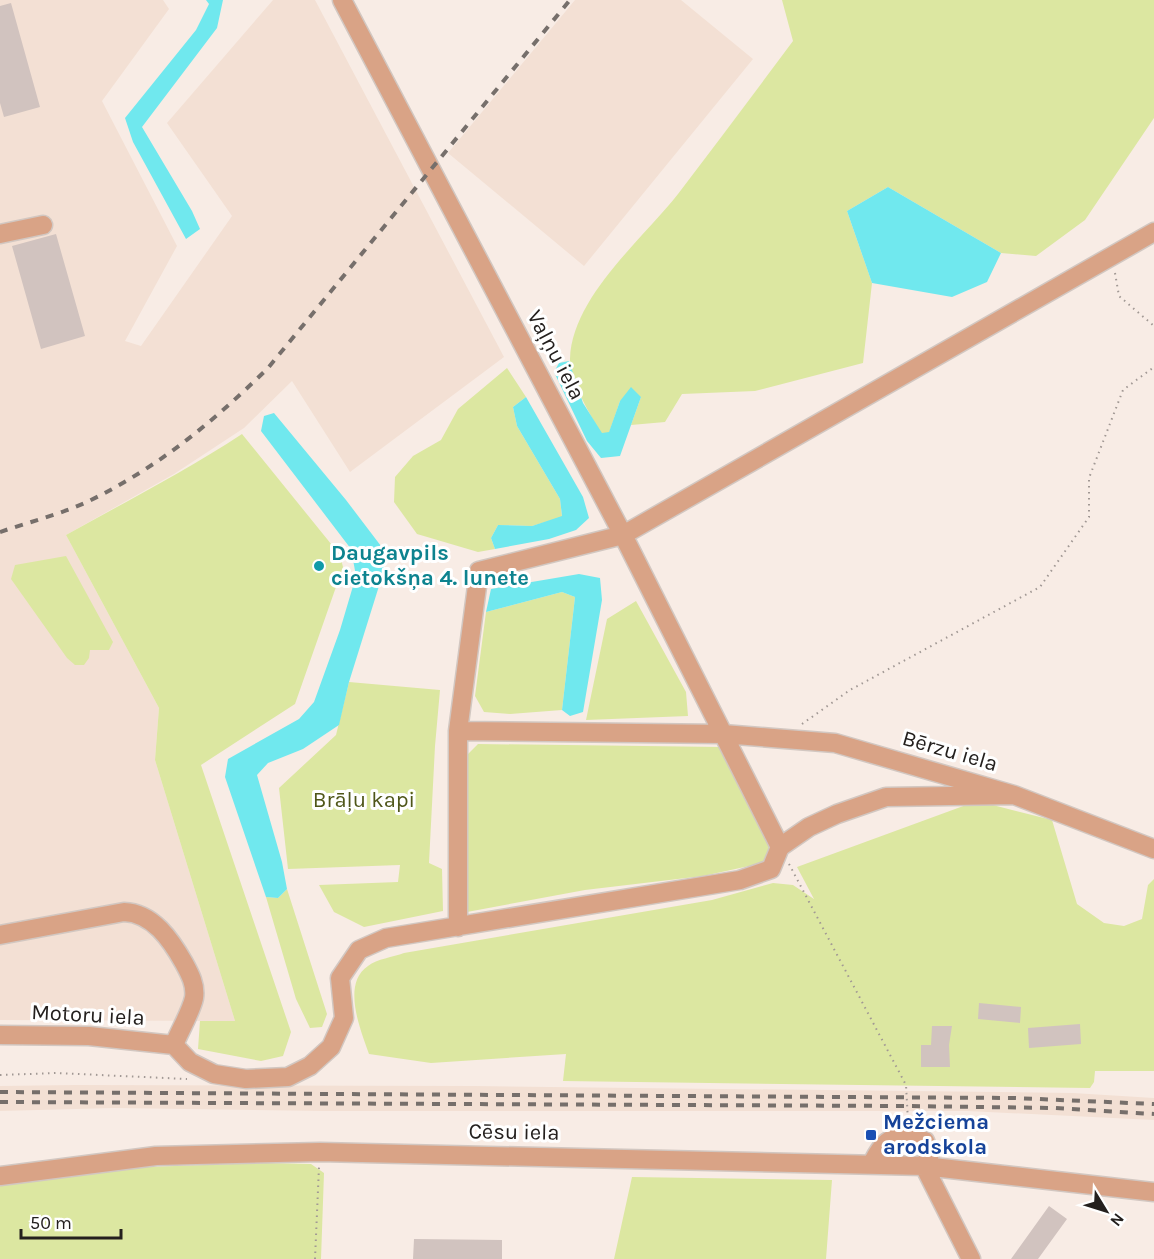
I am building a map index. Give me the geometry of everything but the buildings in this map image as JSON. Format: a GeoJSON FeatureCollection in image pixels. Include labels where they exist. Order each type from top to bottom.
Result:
{"type":"FeatureCollection","features":[{"type":"Feature","properties":{"kind":"street","name":"Vaļņu iela"},"geometry":{"type":"LineString","coordinates":[[342,0],[623,535],[780,847]]}},
{"type":"Feature","properties":{"kind":"street"},"geometry":{"type":"LineString","coordinates":[[0,234],[44,225]]}},
{"type":"Feature","properties":{"kind":"street"},"geometry":{"type":"LineString","coordinates":[[458,927],[458,731],[479,571],[623,535],[1154,232]]}},
{"type":"Feature","properties":{"kind":"street","name":"Bērzu iela"},"geometry":{"type":"LineString","coordinates":[[458,731],[723,734],[835,743],[1014,795],[1154,849]]}},
{"type":"Feature","properties":{"kind":"street"},"geometry":{"type":"LineString","coordinates":[[0,935],[124,912],[141,916],[162,930],[172,941],[193,983],[194,999],[174,1045],[190,1062],[214,1074],[246,1079],[288,1077],[310,1066],[331,1047],[344,1018],[340,978],[358,950],[386,939],[740,880],[771,869],[780,847],[809,828],[886,797],[1014,795]]}},
{"type":"Feature","properties":{"kind":"street","name":"Motoru iela"},"geometry":{"type":"LineString","coordinates":[[0,1035],[90,1036],[174,1045]]}},
{"type":"Feature","properties":{"kind":"street"},"geometry":{"type":"LineString","coordinates":[[872,1164],[879,1148],[893,1138],[908,1136],[925,1141],[930,1154],[924,1166],[971,1259]]}},
{"type":"Feature","properties":{"kind":"street","name":"Cēsu iela"},"geometry":{"type":"LineString","coordinates":[[0,1176],[156,1156],[320,1152],[924,1166],[1154,1192]]}},
{"type":"Feature","properties":{"kind":"path"},"geometry":{"type":"LineString","coordinates":[[1116,254],[1114,268],[1119,296],[1154,326]]}},
{"type":"Feature","properties":{"kind":"path"},"geometry":{"type":"LineString","coordinates":[[782,738],[850,690],[1040,587],[1089,517],[1089,477],[1123,390],[1154,367]]}},
{"type":"Feature","properties":{"kind":"path"},"geometry":{"type":"LineString","coordinates":[[780,847],[906,1085],[908,1136]]}},
{"type":"Feature","properties":{"kind":"path"},"geometry":{"type":"LineString","coordinates":[[0,1075],[56,1073],[187,1079]]}},
{"type":"Feature","properties":{"kind":"path"},"geometry":{"type":"LineString","coordinates":[[315,1259],[320,1152]]}},
{"type":"Feature","properties":{"kind":"shaded area"},"geometry":{"type":"Polygon","coordinates":[[[0,0],[163,0],[169,9],[102,101],[177,246],[125,341],[141,346],[232,216],[167,123],[273,0],[315,0],[504,357],[350,472],[292,381],[244,428],[174,474],[66,535],[159,708],[155,760],[235,1021],[0,1020],[0,0]]]}},
{"type":"Feature","properties":{"kind":"shaded area"},"geometry":{"type":"Polygon","coordinates":[[[575,0],[681,0],[753,59],[584,266],[448,153],[575,0]]]}},
{"type":"Feature","properties":{"kind":"shaded area"},"geometry":{"type":"Polygon","coordinates":[[[0,1086],[475,1086],[1073,1093],[1154,1098],[1154,1120],[967,1111],[324,1111],[114,1108],[0,1111],[0,1086]]]}},
{"type":"Feature","properties":{"kind":"green space"},"geometry":{"type":"Polygon","coordinates":[[[782,0],[1154,0],[1154,118],[1085,220],[1036,256],[1001,253],[888,187],[847,211],[872,283],[863,363],[755,391],[682,394],[665,422],[631,425],[641,397],[620,401],[609,433],[601,434],[581,397],[571,367],[574,336],[583,314],[611,270],[678,194],[793,41],[782,0]]]}},
{"type":"Feature","properties":{"kind":"green space"},"geometry":{"type":"Polygon","coordinates":[[[507,368],[526,397],[513,407],[517,426],[560,499],[562,517],[532,526],[498,525],[491,538],[495,549],[478,552],[417,534],[394,502],[395,477],[413,456],[441,440],[458,409],[507,368]]]}},
{"type":"Feature","properties":{"kind":"green space"},"geometry":{"type":"Polygon","coordinates":[[[242,434],[340,555],[343,567],[295,704],[201,765],[291,1032],[283,1056],[261,1061],[198,1049],[200,1021],[235,1021],[155,760],[159,708],[66,535],[177,474],[242,434]]]}},
{"type":"Feature","properties":{"kind":"green space"},"geometry":{"type":"Polygon","coordinates":[[[66,556],[113,642],[109,650],[90,650],[89,658],[84,665],[75,665],[67,658],[11,579],[15,565],[66,556]]]}},
{"type":"Feature","properties":{"kind":"green space"},"geometry":{"type":"Polygon","coordinates":[[[562,592],[575,597],[562,710],[510,714],[484,712],[475,696],[486,612],[562,592]]]}},
{"type":"Feature","properties":{"kind":"green space"},"geometry":{"type":"Polygon","coordinates":[[[636,601],[686,692],[688,716],[586,720],[607,619],[636,601]]]}},
{"type":"Feature","properties":{"kind":"green space","name":"Brāļu kapi"},"geometry":{"type":"Polygon","coordinates":[[[349,682],[440,690],[429,863],[442,869],[443,911],[364,927],[334,912],[319,885],[398,882],[400,865],[288,869],[279,788],[336,735],[349,682]]]}},
{"type":"Feature","properties":{"kind":"green space"},"geometry":{"type":"Polygon","coordinates":[[[478,744],[721,747],[772,840],[763,863],[703,876],[585,890],[467,912],[466,756],[478,744]]]}},
{"type":"Feature","properties":{"kind":"green space"},"geometry":{"type":"Polygon","coordinates":[[[977,801],[1052,820],[1077,904],[1104,923],[1124,926],[1142,919],[1148,885],[1154,879],[1154,1071],[1095,1071],[1094,1082],[1090,1088],[563,1081],[566,1054],[431,1063],[369,1054],[358,1021],[354,996],[360,974],[376,962],[404,953],[712,900],[773,883],[793,885],[814,899],[797,867],[977,801]]]}},
{"type":"Feature","properties":{"kind":"green space"},"geometry":{"type":"Polygon","coordinates":[[[287,889],[327,1014],[322,1027],[310,1028],[296,999],[266,897],[278,898],[287,889]]]}},
{"type":"Feature","properties":{"kind":"green space"},"geometry":{"type":"Polygon","coordinates":[[[265,1163],[311,1164],[324,1173],[321,1259],[0,1259],[0,1185],[146,1167],[265,1163]]]}},
{"type":"Feature","properties":{"kind":"green space"},"geometry":{"type":"Polygon","coordinates":[[[632,1177],[832,1180],[826,1259],[614,1259],[632,1177]]]}},
{"type":"Feature","properties":{"kind":"water"},"geometry":{"type":"Polygon","coordinates":[[[206,0],[223,0],[217,28],[142,127],[192,211],[200,229],[186,239],[133,142],[125,118],[196,30],[209,4],[206,0]]]}},
{"type":"Feature","properties":{"kind":"water"},"geometry":{"type":"Polygon","coordinates":[[[888,187],[1001,253],[987,282],[952,297],[872,283],[847,211],[888,187]]]}},
{"type":"Feature","properties":{"kind":"water"},"geometry":{"type":"Polygon","coordinates":[[[569,361],[583,403],[602,433],[609,432],[620,401],[631,387],[641,397],[620,456],[601,458],[587,441],[554,372],[559,363],[569,361]]]}},
{"type":"Feature","properties":{"kind":"water"},"geometry":{"type":"Polygon","coordinates":[[[526,397],[583,497],[589,518],[576,530],[549,539],[495,549],[491,538],[498,525],[532,526],[562,516],[560,499],[517,426],[513,407],[526,397]]]}},
{"type":"Feature","properties":{"kind":"water"},"geometry":{"type":"Polygon","coordinates":[[[274,413],[384,550],[384,570],[349,682],[339,725],[303,749],[268,763],[257,775],[282,862],[287,889],[278,898],[266,897],[225,777],[228,759],[299,719],[314,702],[340,630],[356,576],[351,549],[261,431],[264,416],[274,413]]]}},
{"type":"Feature","properties":{"kind":"water"},"geometry":{"type":"Polygon","coordinates":[[[579,574],[600,578],[602,600],[583,712],[570,716],[562,710],[575,597],[562,592],[486,612],[491,589],[579,574]]]}},
{"type":"Feature","properties":{"kind":"railway"},"geometry":{"type":"LineString","coordinates":[[0,532],[70,509],[116,487],[185,441],[248,387],[268,368],[570,0]]}},
{"type":"Feature","properties":{"kind":"railway"},"geometry":{"type":"LineString","coordinates":[[0,1092],[1014,1098],[1154,1104]]}},
{"type":"Feature","properties":{"kind":"railway"},"geometry":{"type":"LineString","coordinates":[[0,1102],[908,1106],[1055,1108],[1154,1114]]}},
{"type":"Feature","properties":{"kind":"place","name":"Daugavpils cietokšņa 4. lunete"},"geometry":{"type":"Point","coordinates":[319,566]}},
{"type":"Feature","properties":{"kind":"place","name":"Mežciema arodskola"},"geometry":{"type":"Point","coordinates":[871,1135]}}]}
